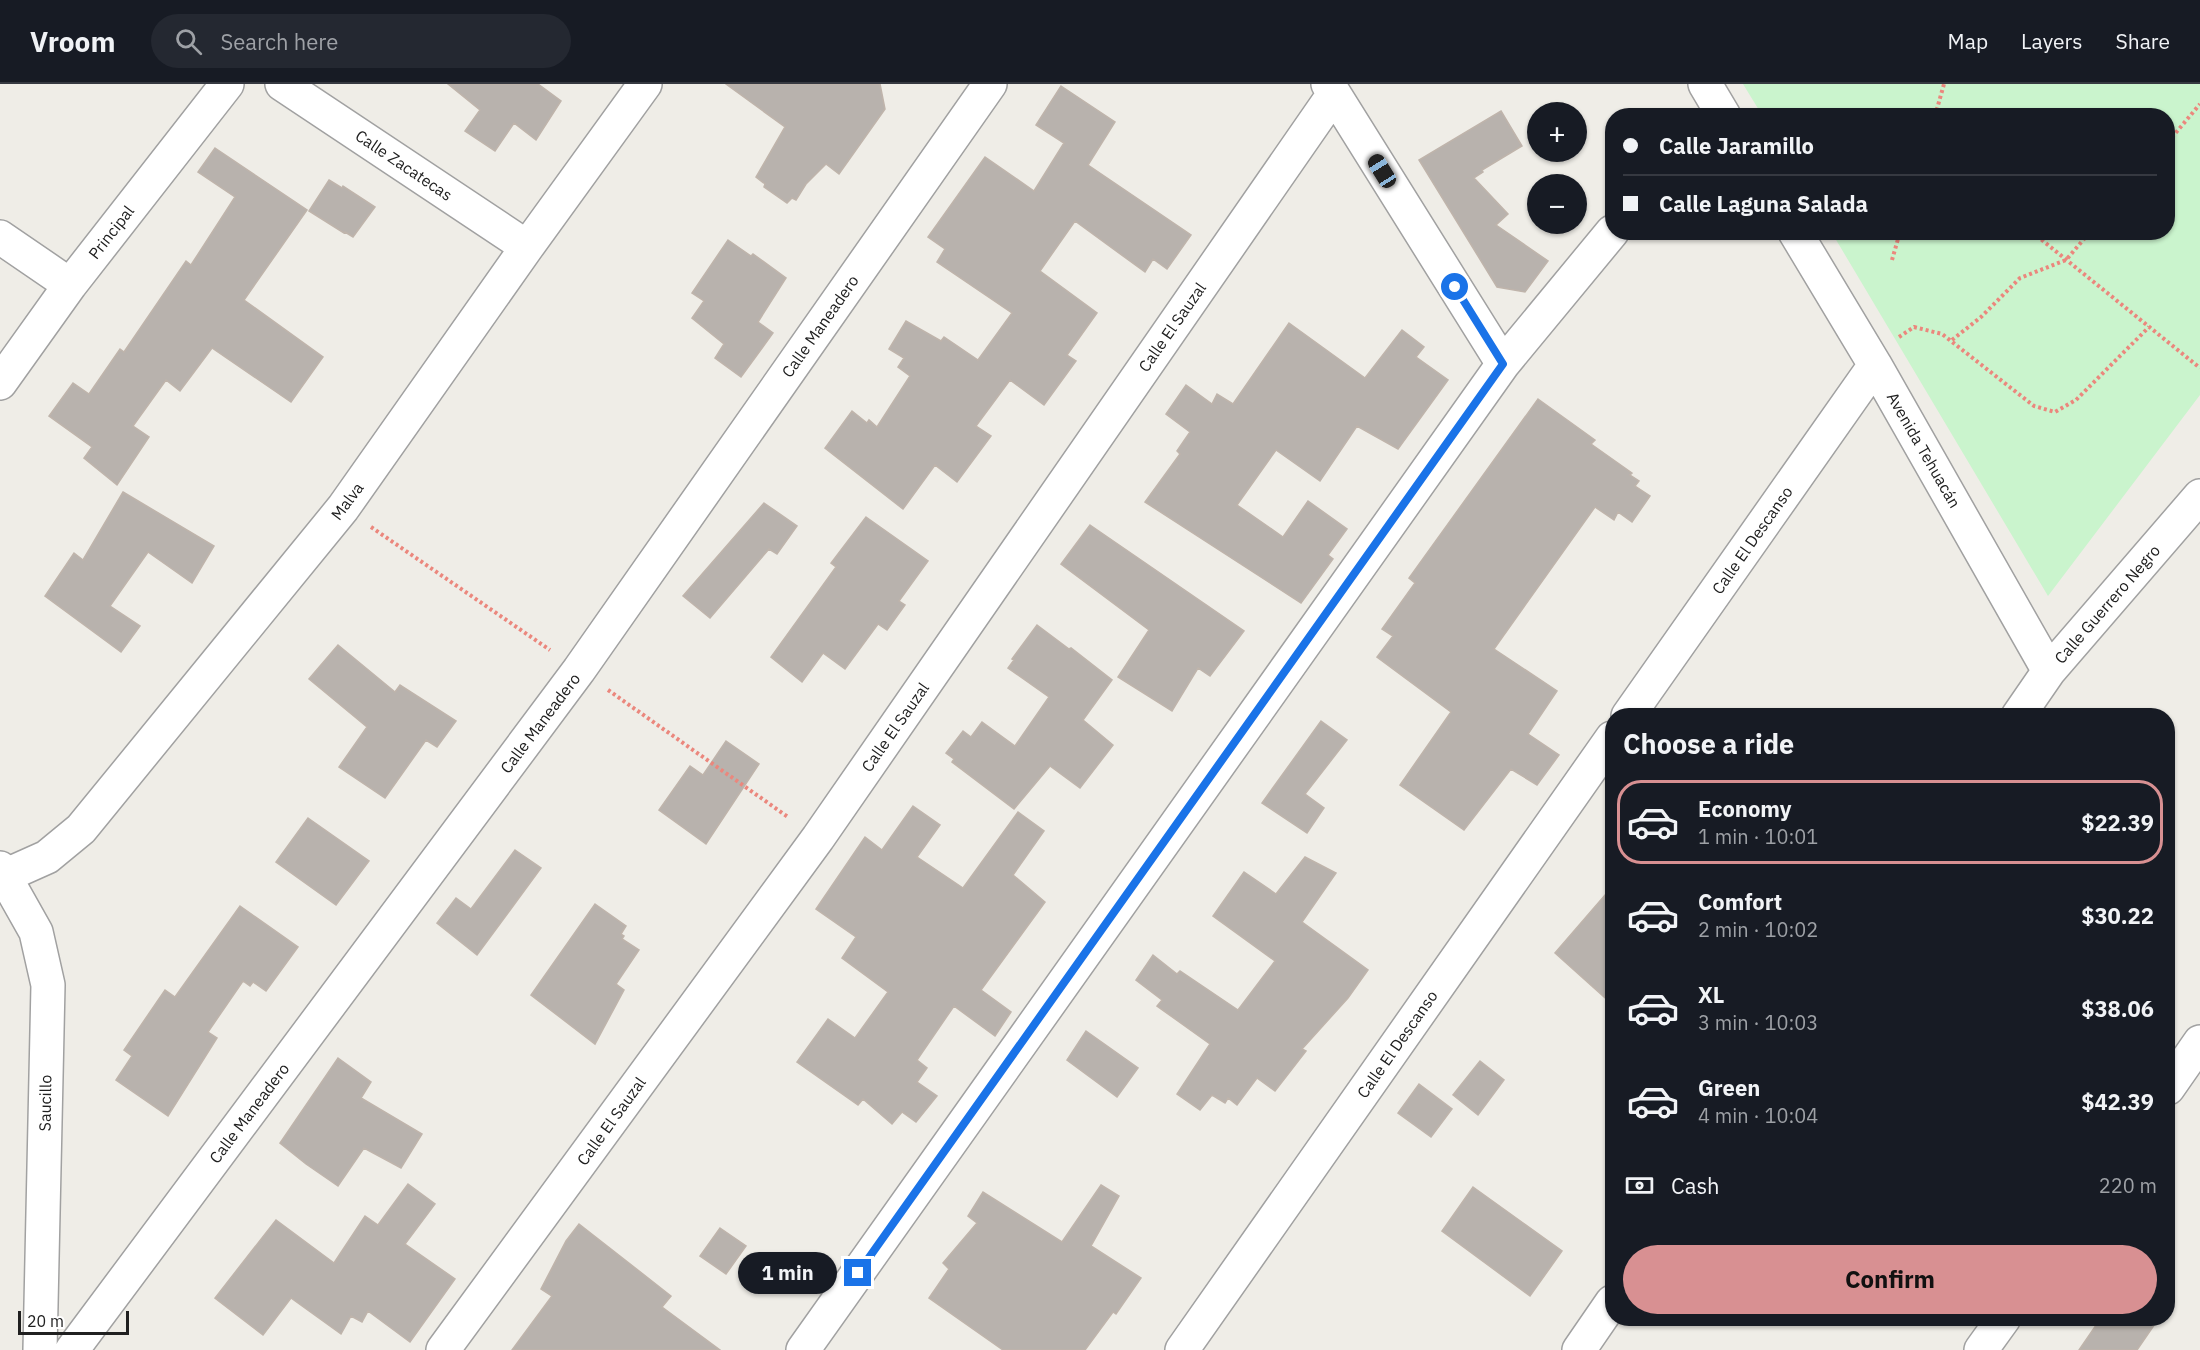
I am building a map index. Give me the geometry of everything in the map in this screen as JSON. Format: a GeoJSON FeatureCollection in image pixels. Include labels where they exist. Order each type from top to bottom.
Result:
{"type":"FeatureCollection","features":[{"type":"Feature","properties":{"kind":"street","name":"Principal"},"geometry":{"type":"LineString","coordinates":[[0,383],[70,285],[226,84]]}},
{"type":"Feature","properties":{"kind":"street","name":"Calle Zacatecas"},"geometry":{"type":"LineString","coordinates":[[282,84],[527,247]]}},
{"type":"Feature","properties":{"kind":"street","name":"Malva"},"geometry":{"type":"LineString","coordinates":[[2,874],[47,857],[81,829],[343,508],[645,84]]}},
{"type":"Feature","properties":{"kind":"street","name":"Calle Maneadero"},"geometry":{"type":"LineString","coordinates":[[72,1350],[579,670],[990,84]]}},
{"type":"Feature","properties":{"kind":"street"},"geometry":{"type":"LineString","coordinates":[[1331,89],[1503,364]]}},
{"type":"Feature","properties":{"kind":"street","name":"Calle El Sauzal"},"geometry":{"type":"LineString","coordinates":[[443,1350],[818,837],[1331,89]]}},
{"type":"Feature","properties":{"kind":"street"},"geometry":{"type":"LineString","coordinates":[[0,237],[70,285]]}},
{"type":"Feature","properties":{"kind":"street"},"geometry":{"type":"LineString","coordinates":[[803,1350],[1503,364],[1605,240]]}},
{"type":"Feature","properties":{"kind":"street","name":"Avenida Tehuacán"},"geometry":{"type":"LineString","coordinates":[[1800,240],[1875,365],[2049,671]]}},
{"type":"Feature","properties":{"kind":"street","name":"Calle El Descanso"},"geometry":{"type":"LineString","coordinates":[[1634,708],[1875,365]]}},
{"type":"Feature","properties":{"kind":"street","name":"Calle Guerrero Negro"},"geometry":{"type":"LineString","coordinates":[[2024,708],[2049,671],[2200,496]]}},
{"type":"Feature","properties":{"kind":"street","name":"Calle El Descanso"},"geometry":{"type":"LineString","coordinates":[[1182,1350],[1605,748]]}},
{"type":"Feature","properties":{"kind":"street","name":"Saucillo"},"geometry":{"type":"LineString","coordinates":[[2,874],[36,932],[48,985],[40,1350]]}},
{"type":"Feature","properties":{"kind":"street"},"geometry":{"type":"LineString","coordinates":[[2175,1078],[2200,1042]]}},
{"type":"Feature","properties":{"kind":"street"},"geometry":{"type":"LineString","coordinates":[[1579,1350],[1605,1312]]}},
{"type":"Feature","properties":{"kind":"street"},"geometry":{"type":"LineString","coordinates":[[1981,1350],[1998,1326]]}},
{"type":"Feature","properties":{"kind":"path"},"geometry":{"type":"LineString","coordinates":[[1937,108],[1944,84]]}},
{"type":"Feature","properties":{"kind":"path"},"geometry":{"type":"LineString","coordinates":[[2175,134],[2200,104]]}},
{"type":"Feature","properties":{"kind":"path"},"geometry":{"type":"LineString","coordinates":[[1892,260],[1898,240]]}},
{"type":"Feature","properties":{"kind":"path"},"geometry":{"type":"LineString","coordinates":[[2042,240],[2200,368]]}},
{"type":"Feature","properties":{"kind":"path"},"geometry":{"type":"LineString","coordinates":[[1952,340],[1981,317],[2020,278],[2066,260],[2083,240]]}},
{"type":"Feature","properties":{"kind":"path"},"geometry":{"type":"LineString","coordinates":[[1875,365],[1896,339],[1914,327],[1942,334],[2034,406],[2055,412],[2076,400],[2149,327]]}},
{"type":"Feature","properties":{"kind":"path"},"geometry":{"type":"LineString","coordinates":[[343,508],[818,837]]}},
{"type":"Feature","properties":{"kind":"green space"},"geometry":{"type":"Polygon","coordinates":[[[1743,84],[2200,84],[2200,395],[2048,596],[1836,240],[2175,240],[2175,108],[1758,108],[1743,84]]]}},
{"type":"Feature","properties":{"kind":"building"},"geometry":{"type":"Polygon","coordinates":[[[448,84],[538,84],[561,101],[536,140],[514,123],[495,151],[465,131],[480,110],[448,84]]]}},
{"type":"Feature","properties":{"kind":"building"},"geometry":{"type":"Polygon","coordinates":[[[726,84],[880,84],[885,109],[839,174],[826,164],[806,184],[796,200],[792,198],[787,203],[764,187],[765,184],[756,177],[785,127],[726,84]]]}},
{"type":"Feature","properties":{"kind":"building"},"geometry":{"type":"Polygon","coordinates":[[[1061,86],[1115,122],[1088,165],[1191,235],[1167,269],[1153,259],[1145,272],[1075,221],[1040,271],[1097,313],[1067,355],[1076,361],[1044,405],[1010,380],[976,426],[991,436],[957,482],[935,465],[903,509],[825,448],[852,411],[867,423],[869,420],[877,427],[910,376],[898,367],[904,358],[889,349],[906,321],[941,341],[944,337],[978,360],[1012,313],[937,262],[945,249],[928,237],[985,157],[1034,191],[1064,143],[1036,125],[1061,86]]]}},
{"type":"Feature","properties":{"kind":"building"},"geometry":{"type":"Polygon","coordinates":[[[1501,111],[1522,146],[1482,170],[1483,172],[1474,178],[1508,214],[1496,225],[1548,261],[1525,292],[1497,287],[1419,160],[1501,111]]]}},
{"type":"Feature","properties":{"kind":"building"},"geometry":{"type":"Polygon","coordinates":[[[215,148],[307,210],[244,300],[323,357],[291,402],[212,348],[180,391],[166,380],[133,426],[149,437],[117,485],[84,458],[92,447],[49,416],[73,383],[89,394],[120,349],[124,352],[186,261],[191,265],[235,197],[198,172],[215,148]]]}},
{"type":"Feature","properties":{"kind":"building"},"geometry":{"type":"Polygon","coordinates":[[[329,180],[342,188],[343,186],[375,207],[353,237],[309,211],[329,180]]]}},
{"type":"Feature","properties":{"kind":"building"},"geometry":{"type":"Polygon","coordinates":[[[728,240],[751,256],[753,254],[786,278],[758,322],[773,333],[741,377],[715,358],[724,344],[692,318],[704,301],[692,293],[728,240]]]}},
{"type":"Feature","properties":{"kind":"building"},"geometry":{"type":"Polygon","coordinates":[[[1289,323],[1365,378],[1402,330],[1424,347],[1416,357],[1448,380],[1398,449],[1357,426],[1320,481],[1276,450],[1237,505],[1283,537],[1308,501],[1347,529],[1328,555],[1333,559],[1301,603],[1145,502],[1180,454],[1177,451],[1190,432],[1166,414],[1186,385],[1212,404],[1217,394],[1233,404],[1289,323]]]}},
{"type":"Feature","properties":{"kind":"building"},"geometry":{"type":"Polygon","coordinates":[[[1538,399],[1595,440],[1591,444],[1632,473],[1630,475],[1639,481],[1635,486],[1650,496],[1632,522],[1618,512],[1614,520],[1595,507],[1494,649],[1557,691],[1528,734],[1559,755],[1537,785],[1511,769],[1464,830],[1400,785],[1451,712],[1377,657],[1393,636],[1382,629],[1415,583],[1409,578],[1538,399]]]}},
{"type":"Feature","properties":{"kind":"building"},"geometry":{"type":"Polygon","coordinates":[[[123,492],[214,546],[192,583],[148,552],[110,606],[140,626],[121,652],[45,596],[74,553],[83,560],[123,492]]]}},
{"type":"Feature","properties":{"kind":"building"},"geometry":{"type":"Polygon","coordinates":[[[764,503],[797,526],[777,554],[769,549],[710,618],[683,596],[764,503]]]}},
{"type":"Feature","properties":{"kind":"building"},"geometry":{"type":"Polygon","coordinates":[[[866,517],[928,561],[899,601],[905,605],[887,630],[878,624],[845,669],[823,653],[802,682],[771,657],[836,567],[831,563],[866,517]]]}},
{"type":"Feature","properties":{"kind":"building"},"geometry":{"type":"Polygon","coordinates":[[[1090,525],[1244,631],[1210,676],[1198,668],[1172,711],[1118,677],[1149,630],[1061,564],[1090,525]]]}},
{"type":"Feature","properties":{"kind":"building"},"geometry":{"type":"Polygon","coordinates":[[[1037,625],[1112,680],[1083,720],[1113,745],[1080,788],[1050,766],[1014,809],[952,762],[954,759],[946,753],[963,731],[971,737],[982,722],[1015,746],[1049,697],[1008,668],[1037,625]]]}},
{"type":"Feature","properties":{"kind":"building"},"geometry":{"type":"Polygon","coordinates":[[[338,645],[395,692],[400,685],[456,721],[437,747],[426,740],[385,798],[339,767],[367,727],[309,679],[338,645]]]}},
{"type":"Feature","properties":{"kind":"building"},"geometry":{"type":"Polygon","coordinates":[[[1321,721],[1347,740],[1305,794],[1324,808],[1307,833],[1262,803],[1321,721]]]}},
{"type":"Feature","properties":{"kind":"building"},"geometry":{"type":"Polygon","coordinates":[[[726,741],[759,764],[706,844],[659,810],[690,766],[703,775],[726,741]]]}},
{"type":"Feature","properties":{"kind":"building"},"geometry":{"type":"Polygon","coordinates":[[[913,806],[940,825],[917,857],[963,888],[1018,812],[1044,831],[1013,875],[1045,902],[981,990],[1011,1012],[995,1036],[954,1006],[917,1060],[927,1068],[917,1082],[937,1096],[916,1122],[902,1112],[892,1124],[863,1099],[858,1105],[797,1062],[828,1019],[855,1038],[888,992],[842,958],[856,937],[816,909],[865,837],[882,850],[913,806]]]}},
{"type":"Feature","properties":{"kind":"building"},"geometry":{"type":"Polygon","coordinates":[[[308,818],[369,861],[336,905],[276,862],[308,818]]]}},
{"type":"Feature","properties":{"kind":"building"},"geometry":{"type":"Polygon","coordinates":[[[515,850],[541,868],[477,955],[437,923],[456,898],[471,909],[515,850]]]}},
{"type":"Feature","properties":{"kind":"building"},"geometry":{"type":"Polygon","coordinates":[[[1305,857],[1336,873],[1302,922],[1368,970],[1348,998],[1302,1049],[1306,1051],[1275,1091],[1257,1078],[1237,1105],[1228,1098],[1225,1103],[1212,1095],[1200,1110],[1177,1094],[1210,1044],[1157,1006],[1162,1000],[1136,980],[1153,955],[1177,974],[1180,971],[1238,1010],[1275,961],[1213,916],[1244,872],[1276,894],[1305,857]]]}},
{"type":"Feature","properties":{"kind":"building"},"geometry":{"type":"Polygon","coordinates":[[[1605,895],[1605,998],[1555,953],[1605,895]]]}},
{"type":"Feature","properties":{"kind":"building"},"geometry":{"type":"Polygon","coordinates":[[[595,904],[626,926],[621,934],[624,936],[622,939],[639,950],[616,984],[624,990],[595,1044],[531,995],[595,904]]]}},
{"type":"Feature","properties":{"kind":"building"},"geometry":{"type":"Polygon","coordinates":[[[240,906],[298,947],[266,991],[253,982],[250,986],[243,981],[208,1032],[217,1038],[168,1116],[116,1080],[132,1056],[124,1050],[165,990],[175,997],[240,906]]]}},
{"type":"Feature","properties":{"kind":"building"},"geometry":{"type":"Polygon","coordinates":[[[1086,1031],[1138,1068],[1117,1097],[1067,1060],[1086,1031]]]}},
{"type":"Feature","properties":{"kind":"building"},"geometry":{"type":"Polygon","coordinates":[[[338,1058],[371,1082],[361,1098],[422,1134],[401,1168],[364,1148],[338,1186],[280,1143],[338,1058]]]}},
{"type":"Feature","properties":{"kind":"building"},"geometry":{"type":"Polygon","coordinates":[[[1480,1061],[1504,1080],[1478,1115],[1453,1095],[1480,1061]]]}},
{"type":"Feature","properties":{"kind":"building"},"geometry":{"type":"Polygon","coordinates":[[[1419,1084],[1452,1109],[1431,1137],[1398,1113],[1419,1084]]]}},
{"type":"Feature","properties":{"kind":"building"},"geometry":{"type":"Polygon","coordinates":[[[408,1184],[435,1204],[405,1244],[455,1279],[410,1342],[368,1311],[362,1322],[351,1316],[341,1334],[291,1298],[263,1335],[215,1298],[276,1220],[334,1263],[365,1216],[378,1225],[408,1184]]]}},
{"type":"Feature","properties":{"kind":"building"},"geometry":{"type":"Polygon","coordinates":[[[1101,1185],[1119,1196],[1091,1246],[1141,1278],[1116,1314],[1113,1312],[1085,1350],[1003,1350],[929,1298],[949,1269],[943,1263],[977,1223],[968,1216],[983,1192],[1062,1242],[1101,1185]]]}},
{"type":"Feature","properties":{"kind":"building"},"geometry":{"type":"Polygon","coordinates":[[[1473,1187],[1562,1251],[1530,1296],[1442,1231],[1473,1187]]]}},
{"type":"Feature","properties":{"kind":"building"},"geometry":{"type":"Polygon","coordinates":[[[579,1224],[671,1296],[662,1307],[720,1350],[512,1350],[552,1296],[541,1289],[566,1241],[579,1224]]]}},
{"type":"Feature","properties":{"kind":"building"},"geometry":{"type":"Polygon","coordinates":[[[720,1228],[746,1246],[726,1274],[700,1256],[720,1228]]]}},
{"type":"Feature","properties":{"kind":"building"},"geometry":{"type":"Polygon","coordinates":[[[2096,1326],[2154,1326],[2137,1350],[2079,1350],[2096,1326]]]}},
{"type":"Feature","properties":{"kind":"route"},"geometry":{"type":"LineString","coordinates":[[858,1273],[1503,364],[1455,287]]}}]}
